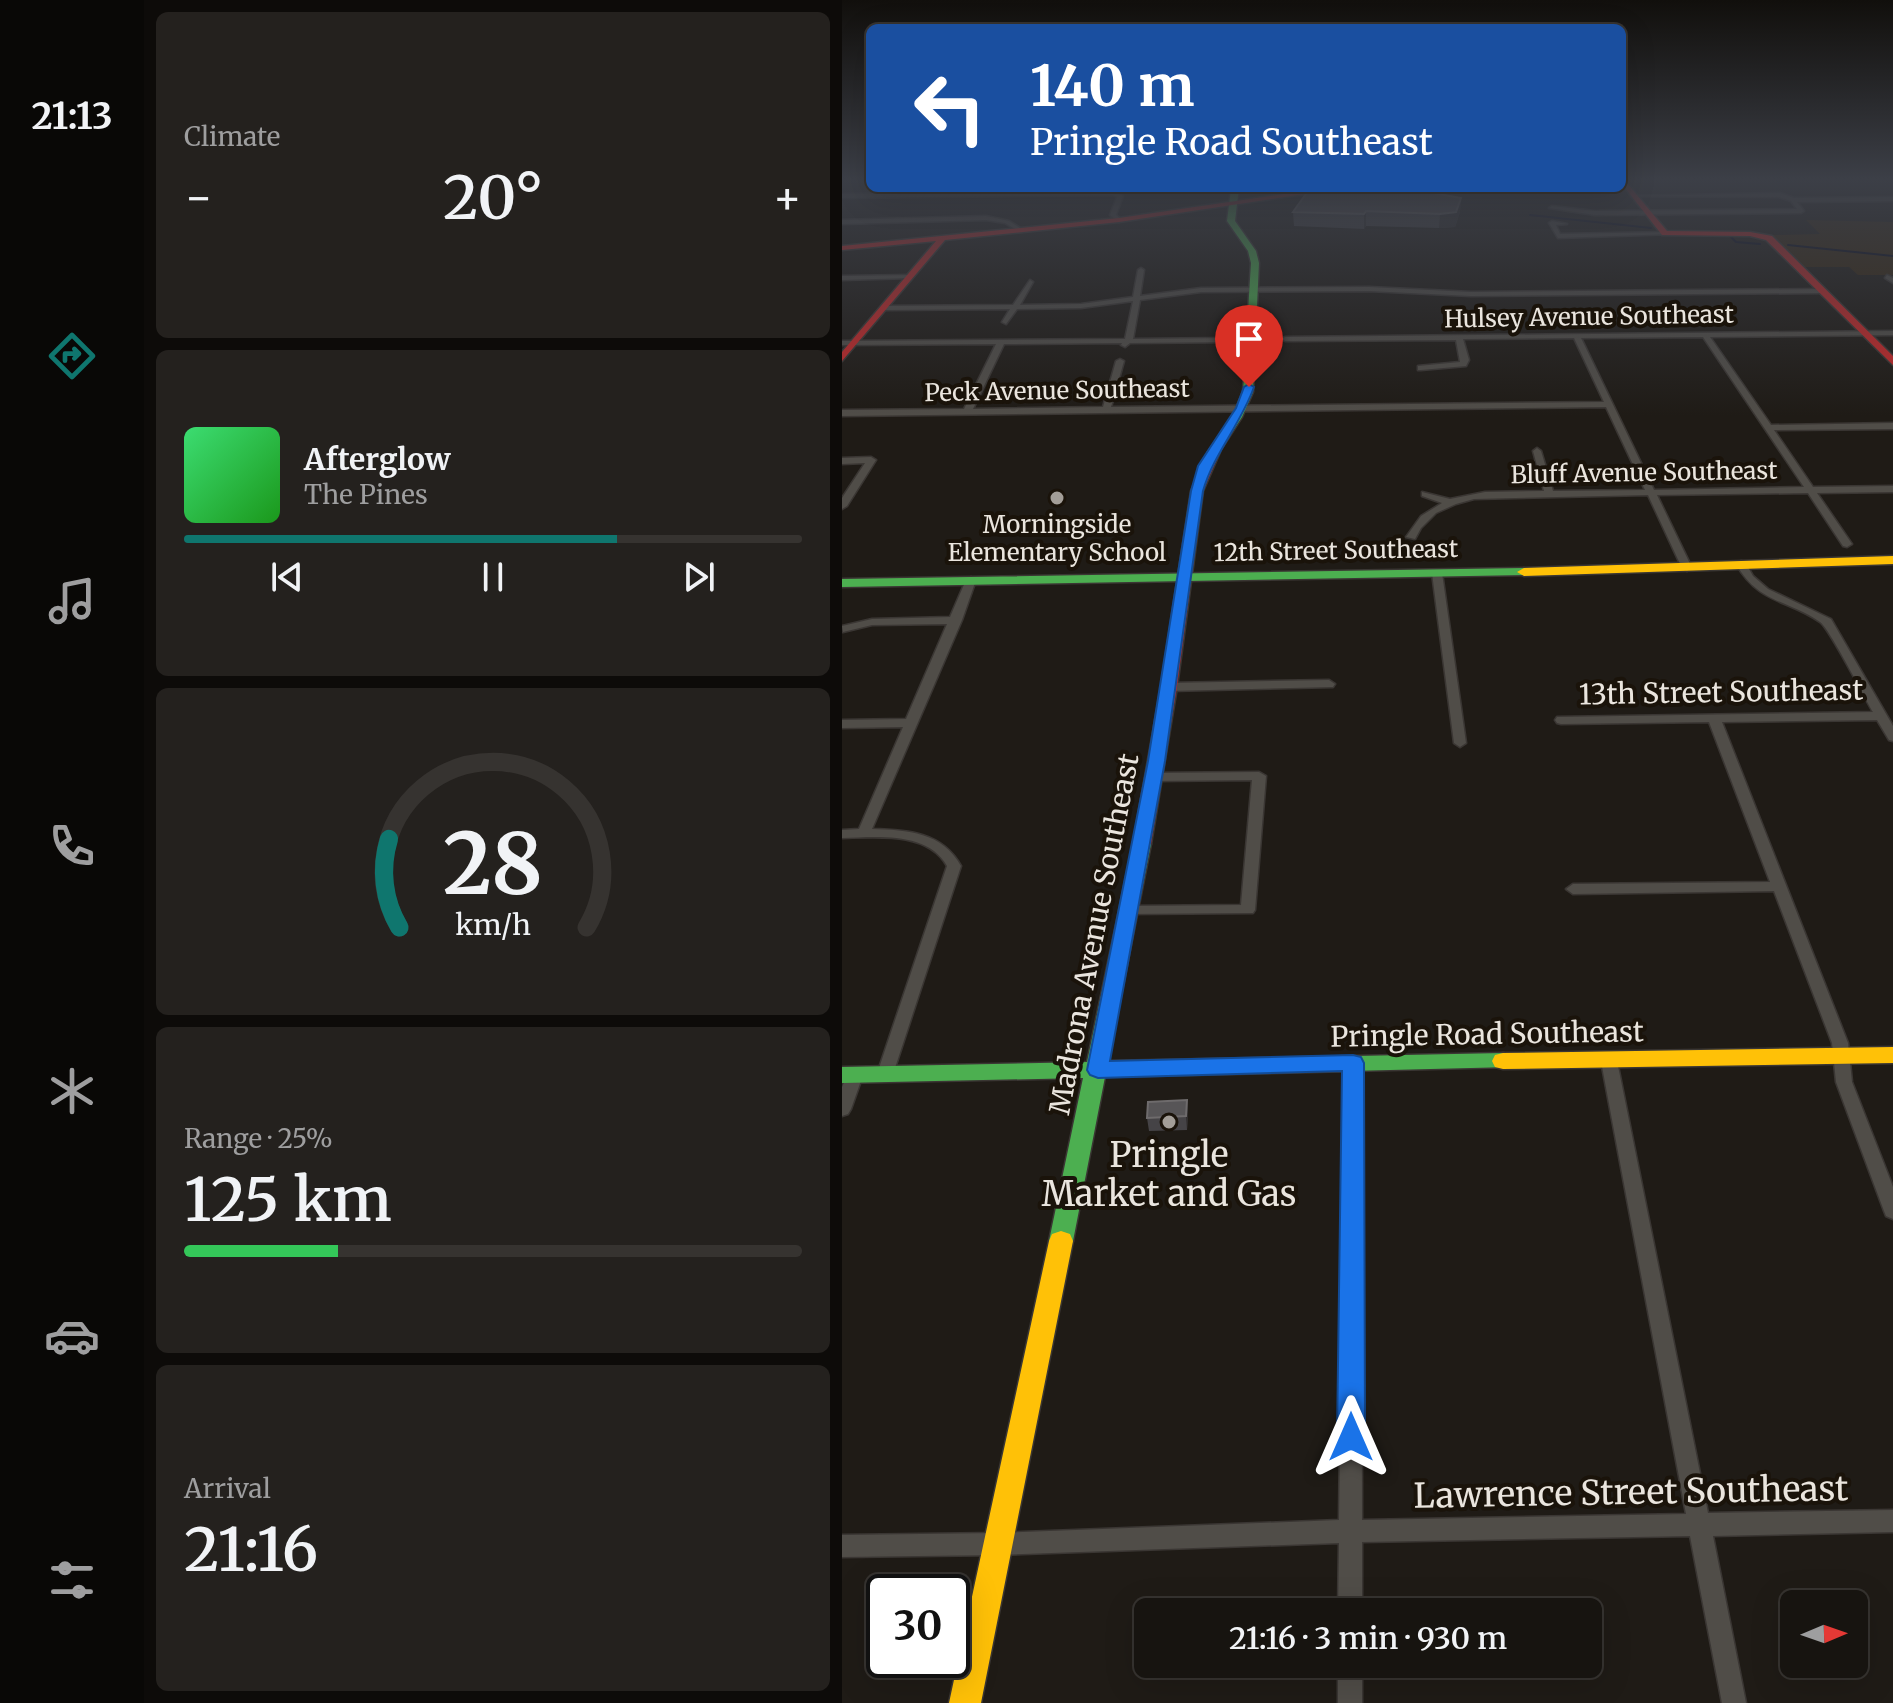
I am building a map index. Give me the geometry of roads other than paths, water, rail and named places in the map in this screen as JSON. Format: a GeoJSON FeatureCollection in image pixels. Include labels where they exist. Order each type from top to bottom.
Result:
{"type":"FeatureCollection","features":[{"type":"Feature","properties":{"kind":"main road"},"geometry":{"type":"LineString","coordinates":[[842,358],[848,343],[885,308],[927,256]]}},
{"type":"Feature","properties":{"kind":"main road","name":"Madrona Avenue Southeast"},"geometry":{"type":"LineString","coordinates":[[965,1703],[1130,911],[1169,687],[1200,476],[1241,408],[1249,387],[1256,290],[1254,256]]}},
{"type":"Feature","properties":{"kind":"main road"},"geometry":{"type":"LineString","coordinates":[[1787,256],[1893,362]]}},
{"type":"Feature","properties":{"kind":"main road","name":"12th Street Southeast"},"geometry":{"type":"LineString","coordinates":[[842,583],[1893,562]]}},
{"type":"Feature","properties":{"kind":"main road","name":"Pringle Road Southeast"},"geometry":{"type":"LineString","coordinates":[[848,1075],[1893,1055]]}},
{"type":"Feature","properties":{"kind":"street"},"geometry":{"type":"LineString","coordinates":[[1124,350],[1129,341],[1141,270]]}},
{"type":"Feature","properties":{"kind":"street"},"geometry":{"type":"LineString","coordinates":[[842,278],[911,276]]}},
{"type":"Feature","properties":{"kind":"street"},"geometry":{"type":"LineString","coordinates":[[1006,322],[1030,282]]}},
{"type":"Feature","properties":{"kind":"street"},"geometry":{"type":"LineString","coordinates":[[885,308],[1091,305],[1188,291],[1369,289],[1471,294],[1823,291]]}},
{"type":"Feature","properties":{"kind":"street","name":"Hulsey Avenue Southeast"},"geometry":{"type":"LineString","coordinates":[[1285,339],[1893,333]]}},
{"type":"Feature","properties":{"kind":"street"},"geometry":{"type":"LineString","coordinates":[[1705,335],[1847,544]]}},
{"type":"Feature","properties":{"kind":"street"},"geometry":{"type":"LineString","coordinates":[[1577,337],[1687,568]]}},
{"type":"Feature","properties":{"kind":"street"},"geometry":{"type":"LineString","coordinates":[[1421,368],[1463,364],[1465,360],[1459,338]]}},
{"type":"Feature","properties":{"kind":"street"},"geometry":{"type":"LineString","coordinates":[[848,343],[1232,340]]}},
{"type":"Feature","properties":{"kind":"street"},"geometry":{"type":"LineString","coordinates":[[967,412],[1001,342]]}},
{"type":"Feature","properties":{"kind":"street"},"geometry":{"type":"LineString","coordinates":[[1106,410],[1120,361]]}},
{"type":"Feature","properties":{"kind":"street","name":"Peck Avenue Southeast"},"geometry":{"type":"LineString","coordinates":[[842,413],[1609,404]]}},
{"type":"Feature","properties":{"kind":"street"},"geometry":{"type":"LineString","coordinates":[[1767,428],[1893,426]]}},
{"type":"Feature","properties":{"kind":"street"},"geometry":{"type":"LineString","coordinates":[[1537,451],[1549,494]]}},
{"type":"Feature","properties":{"kind":"street"},"geometry":{"type":"LineString","coordinates":[[842,461],[871,460],[842,506]]}},
{"type":"Feature","properties":{"kind":"street","name":"Bluff Avenue Southeast"},"geometry":{"type":"LineString","coordinates":[[1411,537],[1420,521],[1449,502],[1485,495],[1893,489]]}},
{"type":"Feature","properties":{"kind":"street"},"geometry":{"type":"LineString","coordinates":[[1425,494],[1449,502]]}},
{"type":"Feature","properties":{"kind":"street"},"geometry":{"type":"LineString","coordinates":[[1742,566],[1764,591],[1827,621],[1893,737]]}},
{"type":"Feature","properties":{"kind":"street"},"geometry":{"type":"LineString","coordinates":[[1437,573],[1460,743]]}},
{"type":"Feature","properties":{"kind":"street"},"geometry":{"type":"LineString","coordinates":[[864,833],[971,580]]}},
{"type":"Feature","properties":{"kind":"street"},"geometry":{"type":"LineString","coordinates":[[843,629],[872,622],[956,620]]}},
{"type":"Feature","properties":{"kind":"street"},"geometry":{"type":"LineString","coordinates":[[1169,687],[1329,684]]}},
{"type":"Feature","properties":{"kind":"street","name":"13th Street Southeast"},"geometry":{"type":"LineString","coordinates":[[1561,720],[1881,716]]}},
{"type":"Feature","properties":{"kind":"street"},"geometry":{"type":"LineString","coordinates":[[1714,718],[1840,1043],[1844,1082],[1893,1211]]}},
{"type":"Feature","properties":{"kind":"street"},"geometry":{"type":"LineString","coordinates":[[842,724],[912,723]]}},
{"type":"Feature","properties":{"kind":"street"},"geometry":{"type":"LineString","coordinates":[[1130,911],[1248,910],[1259,776],[1154,777]]}},
{"type":"Feature","properties":{"kind":"street"},"geometry":{"type":"LineString","coordinates":[[842,834],[890,834],[926,841],[947,852],[954,866],[885,1074]]}},
{"type":"Feature","properties":{"kind":"street"},"geometry":{"type":"LineString","coordinates":[[1573,889],[1780,886]]}},
{"type":"Feature","properties":{"kind":"street"},"geometry":{"type":"LineString","coordinates":[[1609,1061],[1734,1703]]}},
{"type":"Feature","properties":{"kind":"street"},"geometry":{"type":"LineString","coordinates":[[1350,1598],[1353,1063]]}},
{"type":"Feature","properties":{"kind":"street"},"geometry":{"type":"LineString","coordinates":[[842,1109],[848,1075]]}},
{"type":"Feature","properties":{"kind":"street","name":"Lawrence Street Southeast"},"geometry":{"type":"LineString","coordinates":[[842,1546],[998,1544],[1351,1531],[1893,1521]]}},
{"type":"Feature","properties":{"kind":"street"},"geometry":{"type":"LineString","coordinates":[[1350,1678],[1350,1703]]}},
{"type":"Feature","properties":{"kind":"place","name":"Morningside Elementary School"},"geometry":{"type":"Point","coordinates":[1057,498]}},
{"type":"Feature","properties":{"kind":"place","name":"Pringle Market and Gas"},"geometry":{"type":"Point","coordinates":[1169,1122]}}]}
